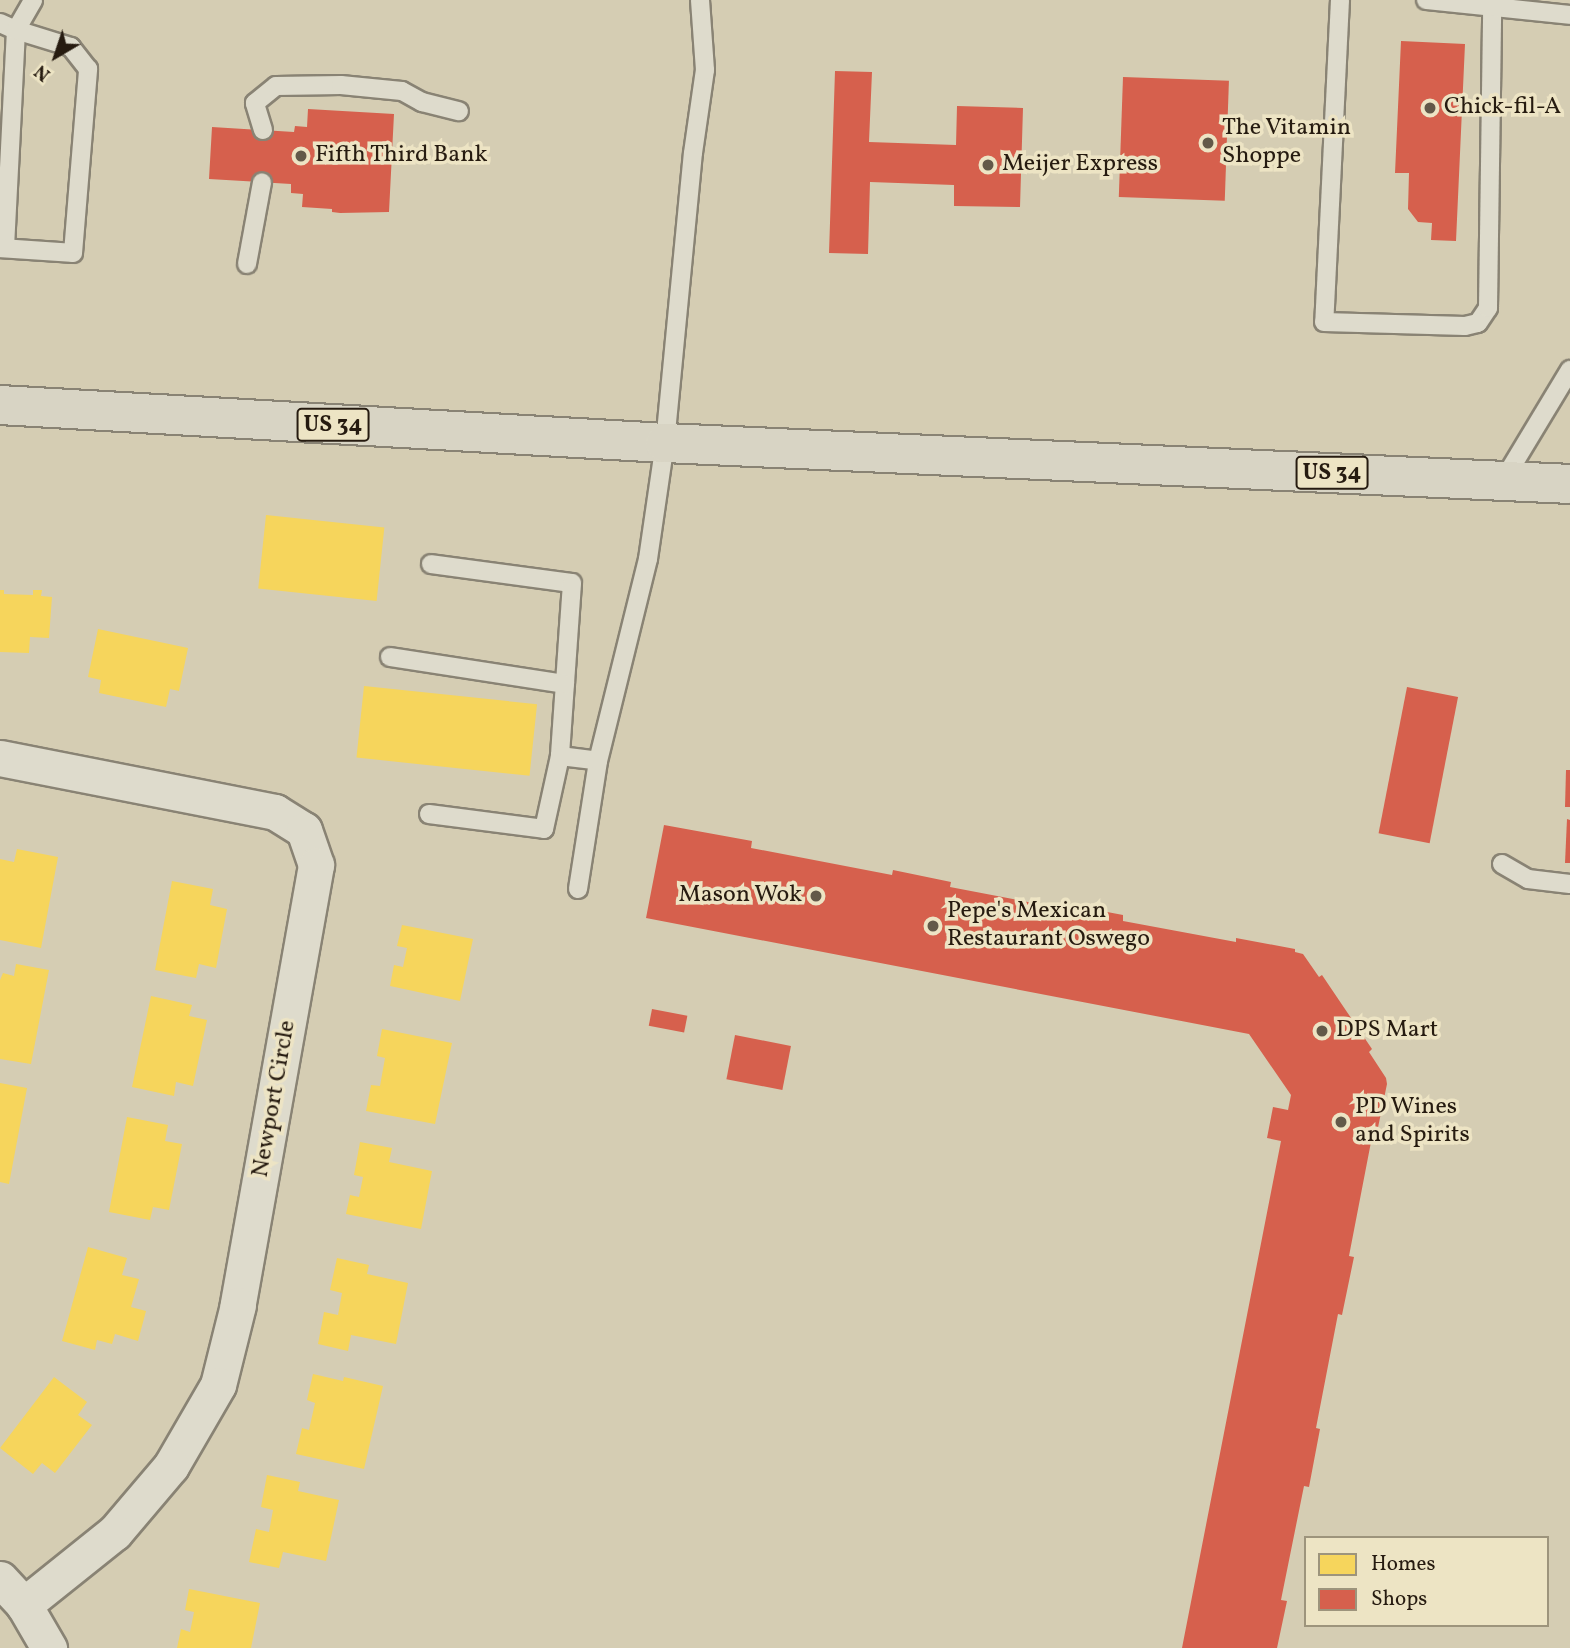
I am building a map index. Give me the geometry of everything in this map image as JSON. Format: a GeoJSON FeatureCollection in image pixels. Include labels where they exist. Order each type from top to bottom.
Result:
{"type":"FeatureCollection","features":[{"type":"Feature","properties":{"kind":"main road","name":"US 34"},"geometry":{"type":"LineString","coordinates":[[0,405],[665,443],[1570,484]]}},
{"type":"Feature","properties":{"kind":"street","name":"Newport Circle"},"geometry":{"type":"LineString","coordinates":[[0,758],[275,812],[304,830],[316,865],[238,1305],[218,1385],[171,1466],[115,1532],[24,1605]]}},
{"type":"Feature","properties":{"kind":"street"},"geometry":{"type":"LineString","coordinates":[[0,1579],[24,1605],[50,1648]]}},
{"type":"Feature","properties":{"kind":"lane"},"geometry":{"type":"LineString","coordinates":[[8,27],[71,47],[88,69],[73,253],[2,248],[8,27],[33,0]]}},
{"type":"Feature","properties":{"kind":"lane"},"geometry":{"type":"LineString","coordinates":[[578,889],[598,761],[648,559],[665,443],[693,153],[705,70],[700,0]]}},
{"type":"Feature","properties":{"kind":"lane"},"geometry":{"type":"LineString","coordinates":[[1340,0],[1324,322],[1465,326],[1478,323],[1488,308],[1492,8]]}},
{"type":"Feature","properties":{"kind":"lane"},"geometry":{"type":"LineString","coordinates":[[1426,0],[1570,15]]}},
{"type":"Feature","properties":{"kind":"lane"},"geometry":{"type":"LineString","coordinates":[[263,130],[255,103],[276,86],[341,85],[402,91],[422,102],[458,111]]}},
{"type":"Feature","properties":{"kind":"lane"},"geometry":{"type":"LineString","coordinates":[[247,264],[262,182]]}},
{"type":"Feature","properties":{"kind":"lane"},"geometry":{"type":"LineString","coordinates":[[1503,481],[1570,370]]}},
{"type":"Feature","properties":{"kind":"lane"},"geometry":{"type":"LineString","coordinates":[[429,814],[544,829],[560,755],[572,583],[431,564]]}},
{"type":"Feature","properties":{"kind":"lane"},"geometry":{"type":"LineString","coordinates":[[390,657],[565,684]]}},
{"type":"Feature","properties":{"kind":"lane"},"geometry":{"type":"LineString","coordinates":[[560,755],[598,761]]}},
{"type":"Feature","properties":{"kind":"lane"},"geometry":{"type":"LineString","coordinates":[[1502,864],[1528,879],[1570,884]]}},
{"type":"Feature","properties":{"kind":"building: Homes"},"geometry":{"type":"Polygon","coordinates":[[[266,515],[384,527],[377,601],[258,589],[266,515]]]}},
{"type":"Feature","properties":{"kind":"building: Homes"},"geometry":{"type":"Polygon","coordinates":[[[0,590],[4,590],[4,594],[33,595],[33,590],[42,590],[41,596],[52,597],[49,638],[30,637],[29,653],[0,652],[0,590]]]}},
{"type":"Feature","properties":{"kind":"building: Homes"},"geometry":{"type":"Polygon","coordinates":[[[98,629],[188,648],[179,691],[170,689],[166,707],[99,693],[101,680],[88,677],[98,629]]]}},
{"type":"Feature","properties":{"kind":"building: Homes"},"geometry":{"type":"Polygon","coordinates":[[[364,686],[537,704],[530,776],[356,758],[364,686]]]}},
{"type":"Feature","properties":{"kind":"building: Homes"},"geometry":{"type":"Polygon","coordinates":[[[17,849],[58,857],[41,948],[0,940],[0,859],[14,862],[17,849]]]}},
{"type":"Feature","properties":{"kind":"building: Homes"},"geometry":{"type":"Polygon","coordinates":[[[172,881],[213,889],[210,905],[227,909],[216,968],[199,964],[196,978],[155,970],[172,881]]]}},
{"type":"Feature","properties":{"kind":"building: Homes"},"geometry":{"type":"Polygon","coordinates":[[[402,925],[473,939],[460,1001],[390,986],[394,965],[403,967],[407,948],[397,946],[402,925]]]}},
{"type":"Feature","properties":{"kind":"building: Homes"},"geometry":{"type":"Polygon","coordinates":[[[16,964],[49,970],[31,1064],[0,1059],[0,980],[3,973],[14,976],[16,964]]]}},
{"type":"Feature","properties":{"kind":"building: Homes"},"geometry":{"type":"Polygon","coordinates":[[[151,996],[192,1005],[189,1016],[207,1020],[193,1086],[176,1082],[174,1096],[132,1087],[151,996]]]}},
{"type":"Feature","properties":{"kind":"building: Homes"},"geometry":{"type":"Polygon","coordinates":[[[382,1029],[452,1043],[435,1124],[366,1111],[371,1085],[380,1086],[385,1058],[377,1056],[382,1029]]]}},
{"type":"Feature","properties":{"kind":"building: Homes"},"geometry":{"type":"Polygon","coordinates":[[[0,1083],[27,1088],[9,1184],[0,1182],[0,1083]]]}},
{"type":"Feature","properties":{"kind":"building: Homes"},"geometry":{"type":"Polygon","coordinates":[[[127,1117],[168,1125],[165,1141],[182,1144],[169,1210],[153,1207],[150,1220],[109,1212],[127,1117]]]}},
{"type":"Feature","properties":{"kind":"building: Homes"},"geometry":{"type":"Polygon","coordinates":[[[360,1142],[392,1148],[389,1162],[432,1171],[421,1229],[346,1214],[350,1195],[359,1197],[363,1177],[354,1175],[360,1142]]]}},
{"type":"Feature","properties":{"kind":"building: Homes"},"geometry":{"type":"Polygon","coordinates":[[[88,1247],[127,1258],[122,1275],[139,1279],[131,1307],[146,1311],[138,1341],[115,1334],[112,1344],[97,1340],[95,1350],[62,1341],[88,1247]]]}},
{"type":"Feature","properties":{"kind":"building: Homes"},"geometry":{"type":"Polygon","coordinates":[[[337,1258],[369,1265],[367,1274],[408,1283],[396,1344],[351,1335],[348,1351],[318,1344],[324,1312],[338,1315],[342,1293],[330,1290],[337,1258]]]}},
{"type":"Feature","properties":{"kind":"building: Homes"},"geometry":{"type":"Polygon","coordinates":[[[313,1374],[343,1381],[344,1377],[383,1386],[364,1469],[296,1454],[302,1428],[309,1430],[315,1403],[307,1400],[313,1374]]]}},
{"type":"Feature","properties":{"kind":"building: Homes"},"geometry":{"type":"Polygon","coordinates":[[[54,1377],[87,1402],[78,1415],[92,1425],[55,1473],[42,1463],[33,1474],[0,1448],[54,1377]]]}},
{"type":"Feature","properties":{"kind":"building: Homes"},"geometry":{"type":"Polygon","coordinates":[[[267,1475],[300,1482],[298,1491],[339,1500],[326,1561],[283,1552],[279,1568],[249,1562],[256,1529],[269,1532],[273,1510],[261,1507],[267,1475]]]}},
{"type":"Feature","properties":{"kind":"building: Homes"},"geometry":{"type":"Polygon","coordinates":[[[189,1589],[260,1603],[251,1648],[177,1648],[181,1629],[190,1632],[194,1612],[185,1610],[189,1589]]]}},
{"type":"Feature","properties":{"kind":"building: Shops","name":"Chick-fil-A"},"geometry":{"type":"Polygon","coordinates":[[[1401,41],[1465,44],[1456,241],[1431,240],[1432,223],[1418,222],[1408,209],[1409,173],[1395,173],[1401,41]]]}},
{"type":"Feature","properties":{"kind":"building: Shops"},"geometry":{"type":"Polygon","coordinates":[[[835,71],[872,72],[869,142],[956,145],[957,106],[1023,108],[1020,207],[954,206],[954,185],[870,182],[868,254],[829,253],[835,71]]]}},
{"type":"Feature","properties":{"kind":"building: Shops"},"geometry":{"type":"Polygon","coordinates":[[[1123,77],[1229,81],[1225,201],[1119,197],[1123,77]]]}},
{"type":"Feature","properties":{"kind":"building: Shops","name":"Fifth Third Bank"},"geometry":{"type":"Polygon","coordinates":[[[308,109],[394,114],[389,212],[340,213],[332,212],[332,209],[302,207],[303,194],[291,193],[291,184],[209,179],[212,127],[294,132],[295,126],[307,127],[308,109]]]}},
{"type":"Feature","properties":{"kind":"building: Shops"},"geometry":{"type":"Polygon","coordinates":[[[1407,687],[1458,697],[1430,843],[1379,833],[1407,687]]]}},
{"type":"Feature","properties":{"kind":"building: Shops"},"geometry":{"type":"Polygon","coordinates":[[[1566,770],[1570,770],[1570,807],[1565,807],[1566,770]]]}},
{"type":"Feature","properties":{"kind":"building: Shops"},"geometry":{"type":"Polygon","coordinates":[[[1567,819],[1570,820],[1570,863],[1565,863],[1567,819]]]}},
{"type":"Feature","properties":{"kind":"building: Shops"},"geometry":{"type":"Polygon","coordinates":[[[664,825],[752,841],[751,848],[892,875],[893,870],[951,882],[950,887],[1064,909],[1065,904],[1123,915],[1123,921],[1236,942],[1236,938],[1295,949],[1295,952],[1303,954],[1319,977],[1322,975],[1372,1049],[1369,1052],[1387,1084],[1375,1142],[1371,1142],[1349,1256],[1354,1257],[1342,1315],[1338,1314],[1316,1428],[1320,1429],[1309,1487],[1304,1486],[1281,1600],[1287,1601],[1277,1648],[1182,1648],[1281,1141],[1267,1138],[1273,1107],[1288,1110],[1291,1095],[1249,1034],[646,918],[664,825]]]}},
{"type":"Feature","properties":{"kind":"building: Shops"},"geometry":{"type":"Polygon","coordinates":[[[652,1009],[687,1016],[684,1033],[649,1026],[652,1009]]]}},
{"type":"Feature","properties":{"kind":"building: Shops"},"geometry":{"type":"Polygon","coordinates":[[[735,1035],[791,1046],[782,1090],[726,1079],[735,1035]]]}},
{"type":"Feature","properties":{"kind":"place","name":"Chick-fil-A"},"geometry":{"type":"Point","coordinates":[1430,108]}},
{"type":"Feature","properties":{"kind":"place","name":"The Vitamin Shoppe"},"geometry":{"type":"Point","coordinates":[1208,143]}},
{"type":"Feature","properties":{"kind":"place","name":"Fifth Third Bank"},"geometry":{"type":"Point","coordinates":[301,156]}},
{"type":"Feature","properties":{"kind":"place","name":"Meijer Express"},"geometry":{"type":"Point","coordinates":[988,165]}},
{"type":"Feature","properties":{"kind":"place","name":"Mason Wok"},"geometry":{"type":"Point","coordinates":[816,896]}},
{"type":"Feature","properties":{"kind":"place","name":"Pepe's Mexican Restaurant Oswego"},"geometry":{"type":"Point","coordinates":[933,926]}},
{"type":"Feature","properties":{"kind":"place","name":"DPS Mart"},"geometry":{"type":"Point","coordinates":[1322,1031]}},
{"type":"Feature","properties":{"kind":"place","name":"PD Wines and Spirits"},"geometry":{"type":"Point","coordinates":[1341,1122]}}]}
